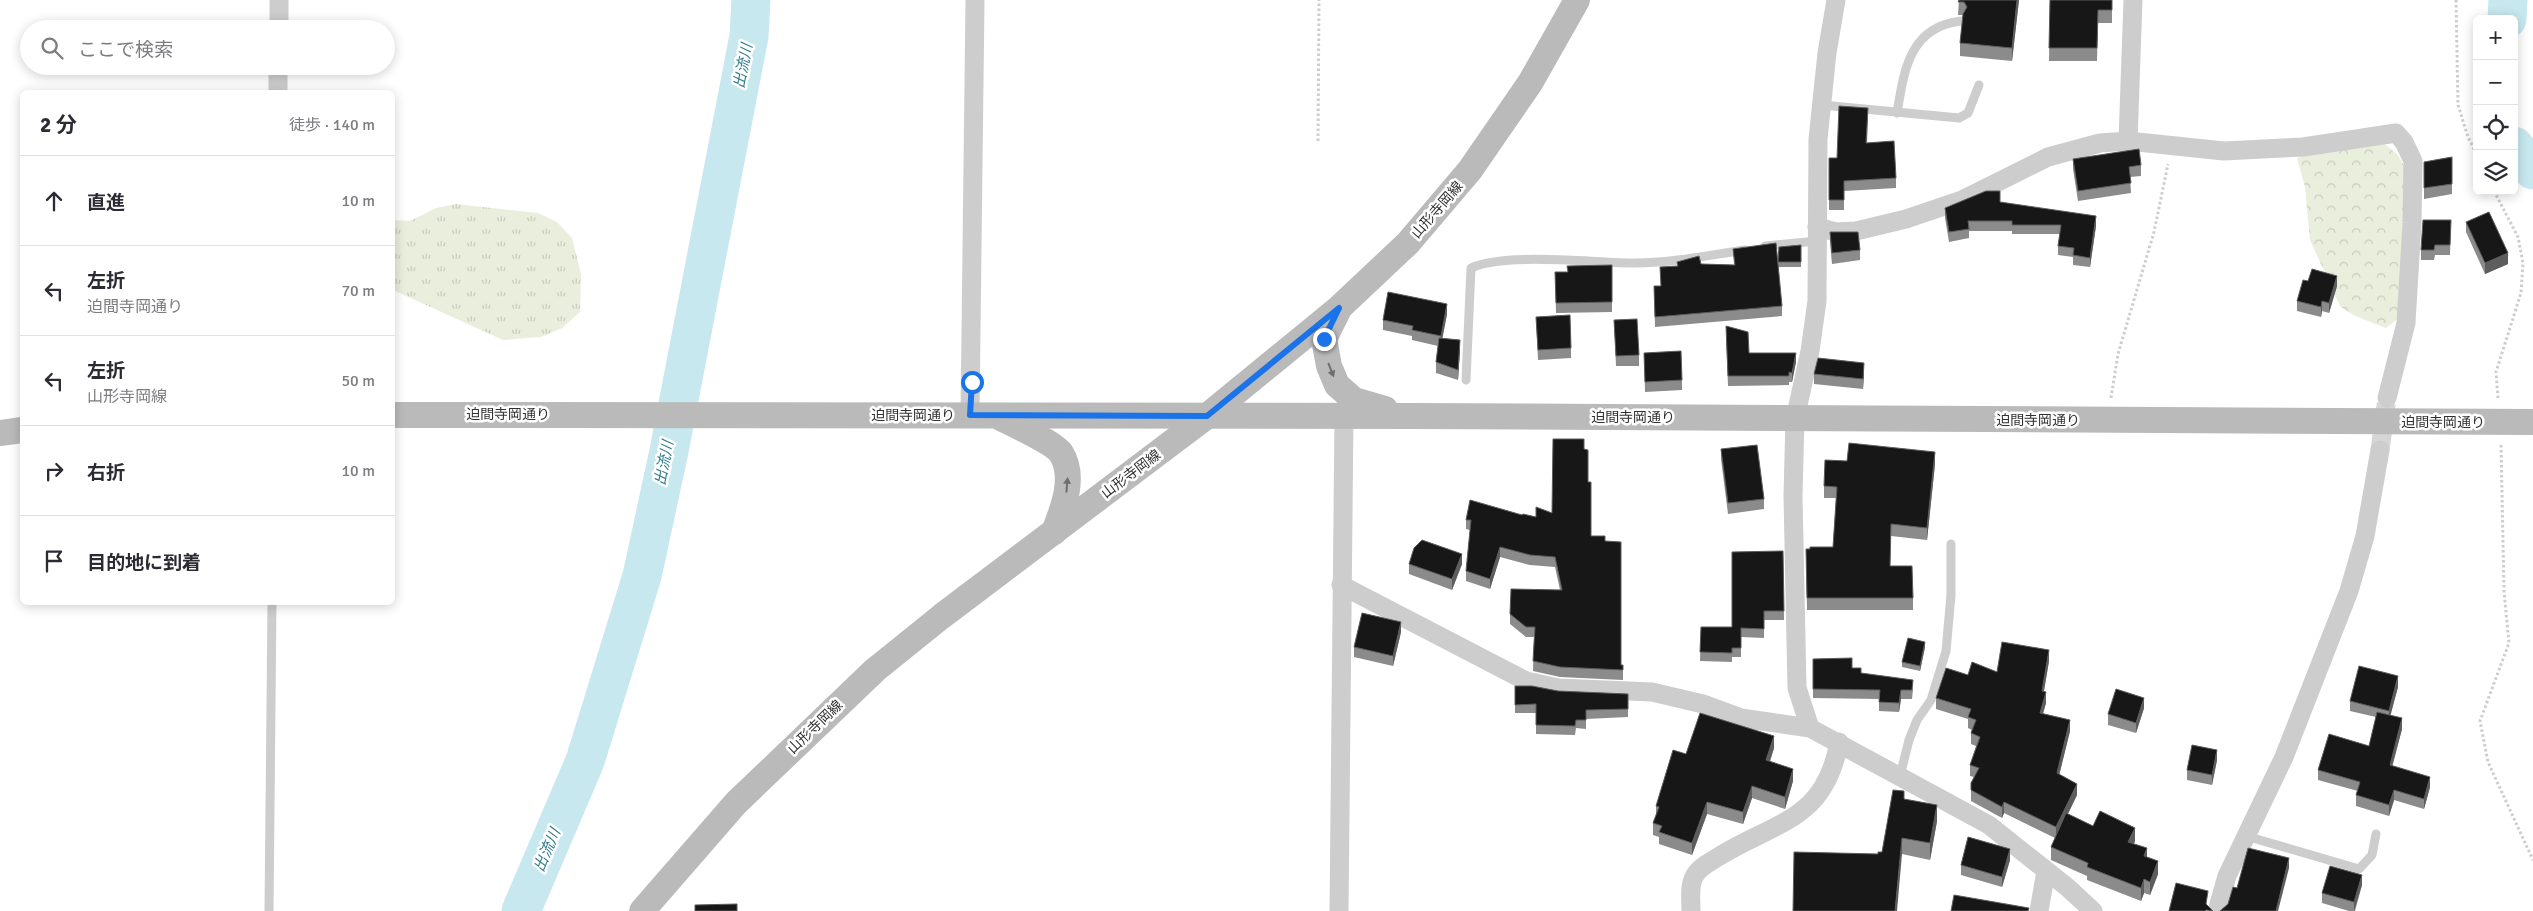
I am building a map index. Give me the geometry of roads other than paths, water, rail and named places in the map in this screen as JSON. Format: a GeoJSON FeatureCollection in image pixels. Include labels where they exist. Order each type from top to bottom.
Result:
{"type":"FeatureCollection","features":[{"type":"Feature","properties":{"kind":"street"},"geometry":{"type":"LineString","coordinates":[[278,20],[279,0]]}},
{"type":"Feature","properties":{"kind":"street"},"geometry":{"type":"LineString","coordinates":[[976,0],[983,415],[1031,433],[1060,452],[1068,474],[1065,505],[1054,532]]}},
{"type":"Feature","properties":{"kind":"street","name":"山形寺岡線"},"geometry":{"type":"LineString","coordinates":[[642,911],[736,803],[875,670],[942,616],[1207,416],[1339,308],[1408,243],[1470,170],[1530,83],[1577,0]]}},
{"type":"Feature","properties":{"kind":"street"},"geometry":{"type":"LineString","coordinates":[[1810,728],[1797,688],[1793,496],[1795,419],[1810,351],[1817,301],[1818,139],[1836,0]]}},
{"type":"Feature","properties":{"kind":"street"},"geometry":{"type":"LineString","coordinates":[[2128,141],[2133,0]]}},
{"type":"Feature","properties":{"kind":"street"},"geometry":{"type":"LineString","coordinates":[[278,75],[278,90]]}},
{"type":"Feature","properties":{"kind":"street"},"geometry":{"type":"LineString","coordinates":[[1817,234],[1856,231],[1906,219],[1962,200],[2048,158],[2100,143],[2128,141],[2224,152],[2303,147],[2396,133],[2413,161],[2412,223],[2406,323],[2387,398]]}},
{"type":"Feature","properties":{"kind":"street"},"geometry":{"type":"LineString","coordinates":[[1339,308],[1324,339],[1328,366],[1337,385],[1354,400],[1412,416]]}},
{"type":"Feature","properties":{"kind":"street","name":"迫間寺岡通り"},"geometry":{"type":"LineString","coordinates":[[395,415],[623,413],[2514,422]]}},
{"type":"Feature","properties":{"kind":"street"},"geometry":{"type":"LineString","coordinates":[[1339,911],[1344,416]]}},
{"type":"Feature","properties":{"kind":"street"},"geometry":{"type":"LineString","coordinates":[[0,433],[20,430]]}},
{"type":"Feature","properties":{"kind":"street"},"geometry":{"type":"LineString","coordinates":[[2218,911],[2227,876],[2288,748],[2349,591],[2365,536],[2380,450]]}},
{"type":"Feature","properties":{"kind":"street"},"geometry":{"type":"LineString","coordinates":[[1342,585],[1526,681],[1559,688],[1652,692],[1703,704],[1742,718],[1810,728],[1825,737],[1839,742],[1989,826],[2093,911]]}},
{"type":"Feature","properties":{"kind":"street"},"geometry":{"type":"LineString","coordinates":[[1691,911],[1694,877],[1704,866],[1722,854],[1792,819],[1811,804],[1827,781],[1836,762],[1839,742]]}},
{"type":"Feature","properties":{"kind":"street"},"geometry":{"type":"LineString","coordinates":[[2039,911],[2046,871]]}},
{"type":"Feature","properties":{"kind":"lane"},"geometry":{"type":"LineString","coordinates":[[1897,113],[1903,74],[1911,51],[1929,32],[1951,22],[1961,22]]}},
{"type":"Feature","properties":{"kind":"lane"},"geometry":{"type":"LineString","coordinates":[[1822,105],[1959,118],[1968,113],[1979,85]]}},
{"type":"Feature","properties":{"kind":"lane"},"geometry":{"type":"LineString","coordinates":[[1466,380],[1471,268],[1482,263],[1516,260],[1637,263],[1686,259],[1817,234]]}},
{"type":"Feature","properties":{"kind":"lane"},"geometry":{"type":"LineString","coordinates":[[1900,776],[1909,740],[1917,720],[1931,700],[1946,651],[1951,595],[1951,544]]}},
{"type":"Feature","properties":{"kind":"lane"},"geometry":{"type":"LineString","coordinates":[[269,911],[272,605]]}},
{"type":"Feature","properties":{"kind":"lane"},"geometry":{"type":"LineString","coordinates":[[2246,836],[2359,869],[2372,855],[2376,834]]}},
{"type":"Feature","properties":{"kind":"waterway","name":"出流川"},"geometry":{"type":"LineString","coordinates":[[521,911],[585,761],[642,576],[669,451],[749,36],[751,0]]}},
{"type":"Feature","properties":{"kind":"waterway"},"geometry":{"type":"LineString","coordinates":[[2507,15],[2508,0]]}},
{"type":"Feature","properties":{"kind":"waterway"},"geometry":{"type":"LineString","coordinates":[[2517,150],[2533,170]]}},
{"type":"Feature","properties":{"kind":"tunnel"},"geometry":{"type":"LineString","coordinates":[[2380,450],[2387,398]]}}]}
